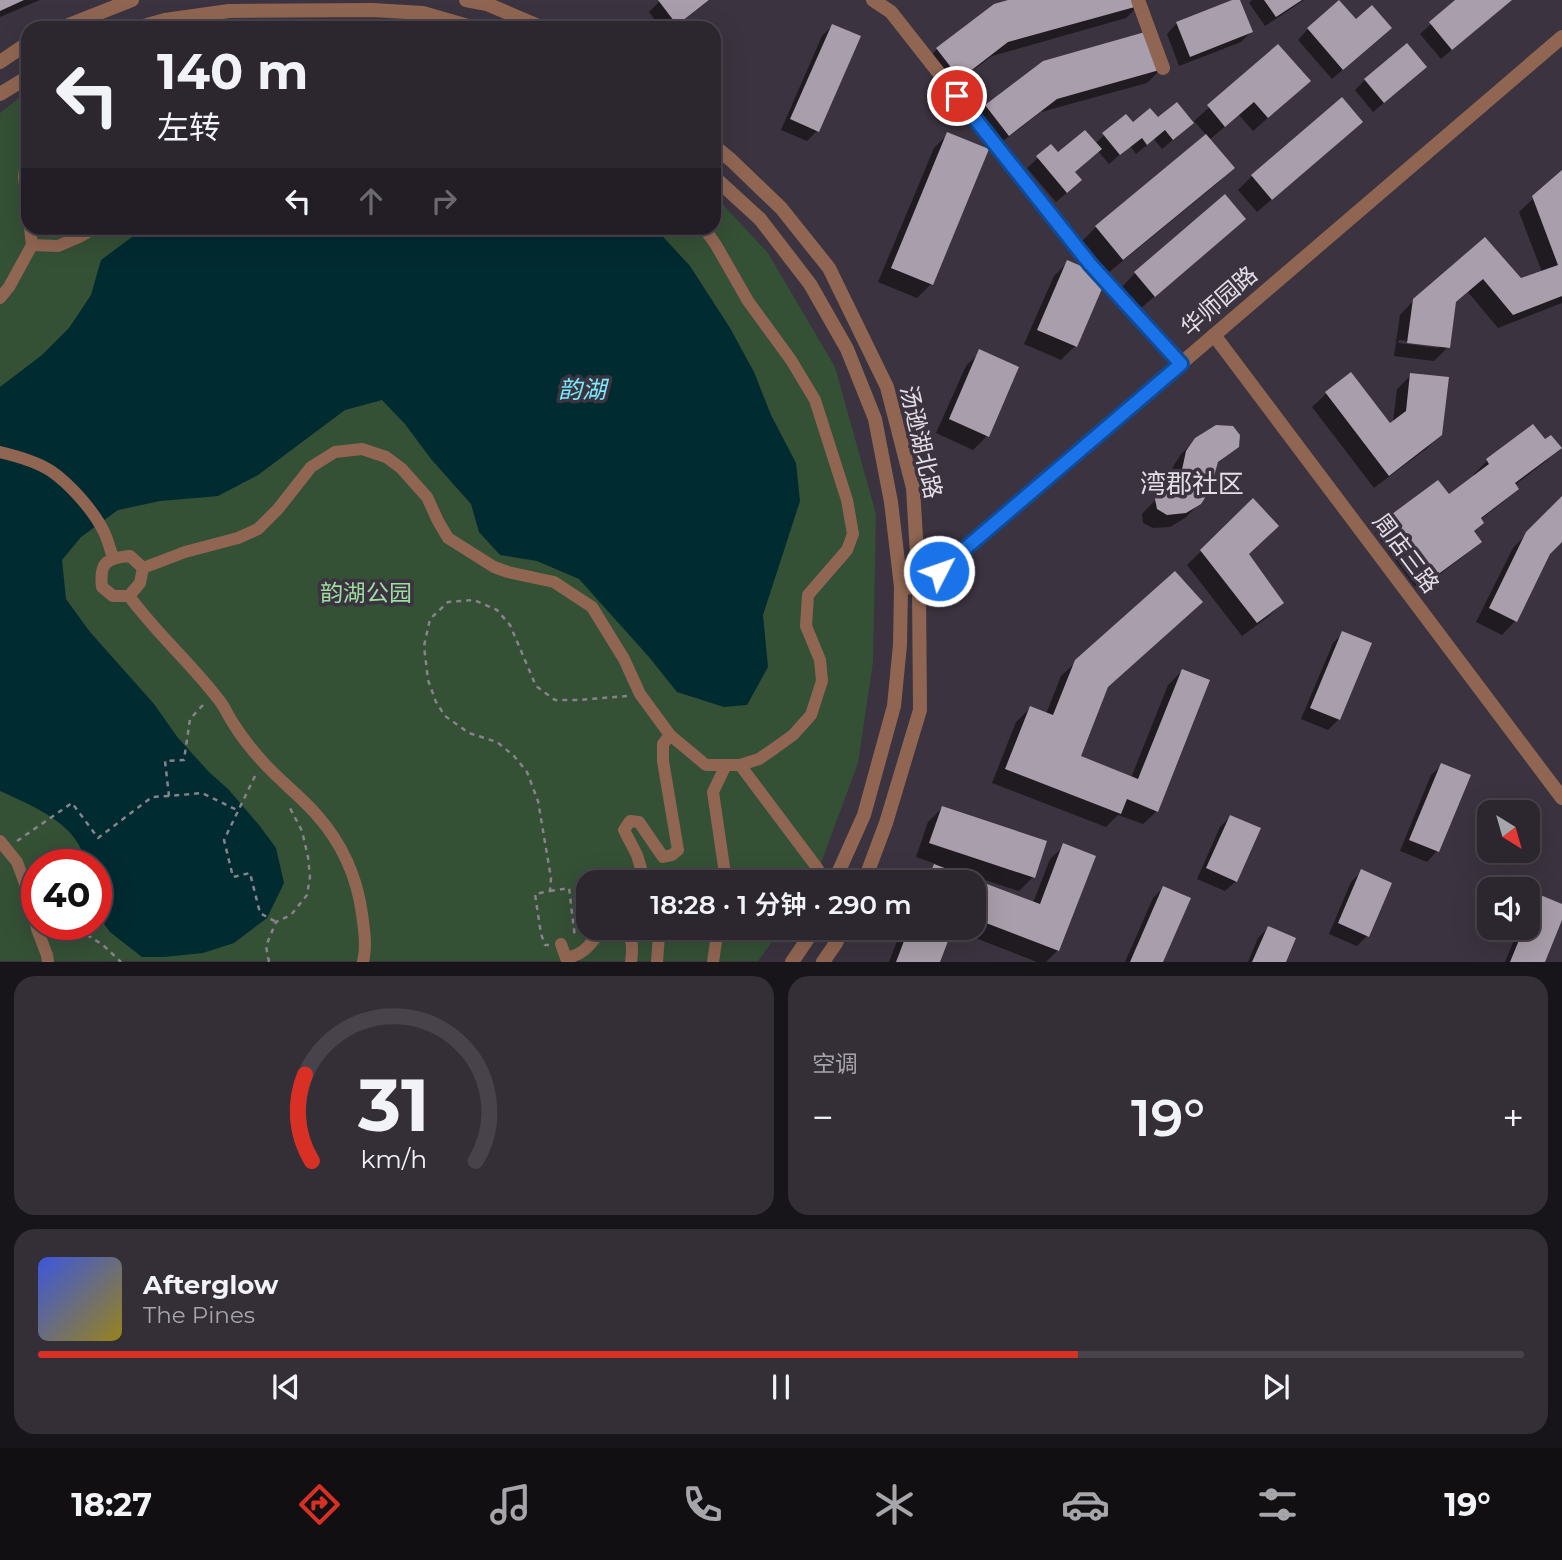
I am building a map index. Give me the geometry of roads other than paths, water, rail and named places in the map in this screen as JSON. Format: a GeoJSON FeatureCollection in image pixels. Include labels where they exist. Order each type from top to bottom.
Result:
{"type":"FeatureCollection","features":[{"type":"Feature","properties":{"kind":"street"},"geometry":{"type":"LineString","coordinates":[[79,21],[132,0]]}},
{"type":"Feature","properties":{"kind":"street"},"geometry":{"type":"LineString","coordinates":[[466,0],[487,4],[527,21]]}},
{"type":"Feature","properties":{"kind":"street"},"geometry":{"type":"LineString","coordinates":[[873,0],[891,12],[1090,264],[1181,364]]}},
{"type":"Feature","properties":{"kind":"street"},"geometry":{"type":"LineString","coordinates":[[1138,0],[1163,68]]}},
{"type":"Feature","properties":{"kind":"street"},"geometry":{"type":"LineString","coordinates":[[161,21],[229,11],[372,5],[423,13],[451,21]]}},
{"type":"Feature","properties":{"kind":"street","name":"华师园路"},"geometry":{"type":"LineString","coordinates":[[919,588],[1562,37]]}},
{"type":"Feature","properties":{"kind":"street"},"geometry":{"type":"LineString","coordinates":[[0,62],[21,48]]}},
{"type":"Feature","properties":{"kind":"street"},"geometry":{"type":"LineString","coordinates":[[0,94],[21,80]]}},
{"type":"Feature","properties":{"kind":"street","name":"汤逊湖北路"},"geometry":{"type":"LineString","coordinates":[[721,152],[781,208],[829,268],[887,387],[913,488],[919,588],[920,710],[886,823],[868,870]]}},
{"type":"Feature","properties":{"kind":"street","name":"汤逊湖北路"},"geometry":{"type":"LineString","coordinates":[[721,183],[760,219],[802,273],[846,349],[875,419],[891,502],[901,587],[900,645],[894,706],[863,815],[839,870]]}},
{"type":"Feature","properties":{"kind":"street"},"geometry":{"type":"LineString","coordinates":[[0,298],[32,245],[31,235]]}},
{"type":"Feature","properties":{"kind":"street"},"geometry":{"type":"LineString","coordinates":[[32,245],[58,246],[83,235]]}},
{"type":"Feature","properties":{"kind":"street"},"geometry":{"type":"LineString","coordinates":[[143,568],[258,529],[278,509],[311,467],[335,452],[362,449],[386,457],[401,468],[427,497],[438,521],[448,537],[455,542],[494,567],[554,582],[592,607],[624,659],[640,694],[670,735],[706,765],[740,765],[760,759],[793,735],[811,715],[822,681],[820,660],[806,626],[808,595],[847,551],[853,534],[847,500],[815,400],[791,360],[748,301],[709,235]]}},
{"type":"Feature","properties":{"kind":"street","name":"周店三路"},"geometry":{"type":"LineString","coordinates":[[1214,335],[1562,798]]}},
{"type":"Feature","properties":{"kind":"street"},"geometry":{"type":"LineString","coordinates":[[0,452],[21,457],[50,471],[75,493],[105,533],[113,558]]}},
{"type":"Feature","properties":{"kind":"street"},"geometry":{"type":"LineString","coordinates":[[130,556],[143,568],[140,583],[129,596],[113,596],[102,587],[104,565],[113,558],[130,556]]}},
{"type":"Feature","properties":{"kind":"street"},"geometry":{"type":"LineString","coordinates":[[901,587],[919,588]]}},
{"type":"Feature","properties":{"kind":"street"},"geometry":{"type":"LineString","coordinates":[[129,596],[144,618],[221,702],[234,726],[261,761],[315,813],[336,838],[351,869],[360,902],[364,930],[363,961]]}},
{"type":"Feature","properties":{"kind":"street"},"geometry":{"type":"LineString","coordinates":[[641,870],[624,830],[630,821],[639,822],[663,857],[678,850],[663,761],[663,744],[670,735]]}},
{"type":"Feature","properties":{"kind":"street"},"geometry":{"type":"LineString","coordinates":[[724,870],[713,792],[726,765]]}},
{"type":"Feature","properties":{"kind":"street"},"geometry":{"type":"LineString","coordinates":[[740,765],[818,869]]}},
{"type":"Feature","properties":{"kind":"street"},"geometry":{"type":"LineString","coordinates":[[3,845],[17,862],[33,905],[37,929],[48,961]]}},
{"type":"Feature","properties":{"kind":"street"},"geometry":{"type":"LineString","coordinates":[[561,944],[566,958],[577,956],[594,940]]}},
{"type":"Feature","properties":{"kind":"street"},"geometry":{"type":"LineString","coordinates":[[631,940],[634,948],[631,961]]}},
{"type":"Feature","properties":{"kind":"street"},"geometry":{"type":"LineString","coordinates":[[657,961],[659,940]]}},
{"type":"Feature","properties":{"kind":"street"},"geometry":{"type":"LineString","coordinates":[[713,961],[716,940]]}},
{"type":"Feature","properties":{"kind":"street"},"geometry":{"type":"LineString","coordinates":[[792,961],[806,940]]}},
{"type":"Feature","properties":{"kind":"street"},"geometry":{"type":"LineString","coordinates":[[823,961],[837,940]]}},
{"type":"Feature","properties":{"kind":"water","name":"韵湖"},"geometry":{"type":"Polygon","coordinates":[[[135,235],[661,235],[690,266],[730,328],[754,372],[771,415],[796,463],[800,501],[763,615],[768,667],[747,705],[724,707],[677,692],[579,579],[537,561],[500,555],[479,532],[471,504],[382,400],[345,410],[258,475],[218,496],[160,501],[118,510],[81,537],[62,560],[66,599],[90,632],[154,704],[178,738],[259,825],[276,848],[284,883],[267,918],[234,943],[203,953],[142,957],[112,934],[112,849],[81,849],[53,818],[0,791],[0,387],[42,355],[69,328],[91,295],[101,260],[135,235]]]}},
{"type":"Feature","properties":{"kind":"district","name":"湾郡社区"},"geometry":{"type":"Point","coordinates":[1192,484]}},
{"type":"Feature","properties":{"kind":"park label","name":"韵湖公园"},"geometry":{"type":"Point","coordinates":[366,593]}}]}
